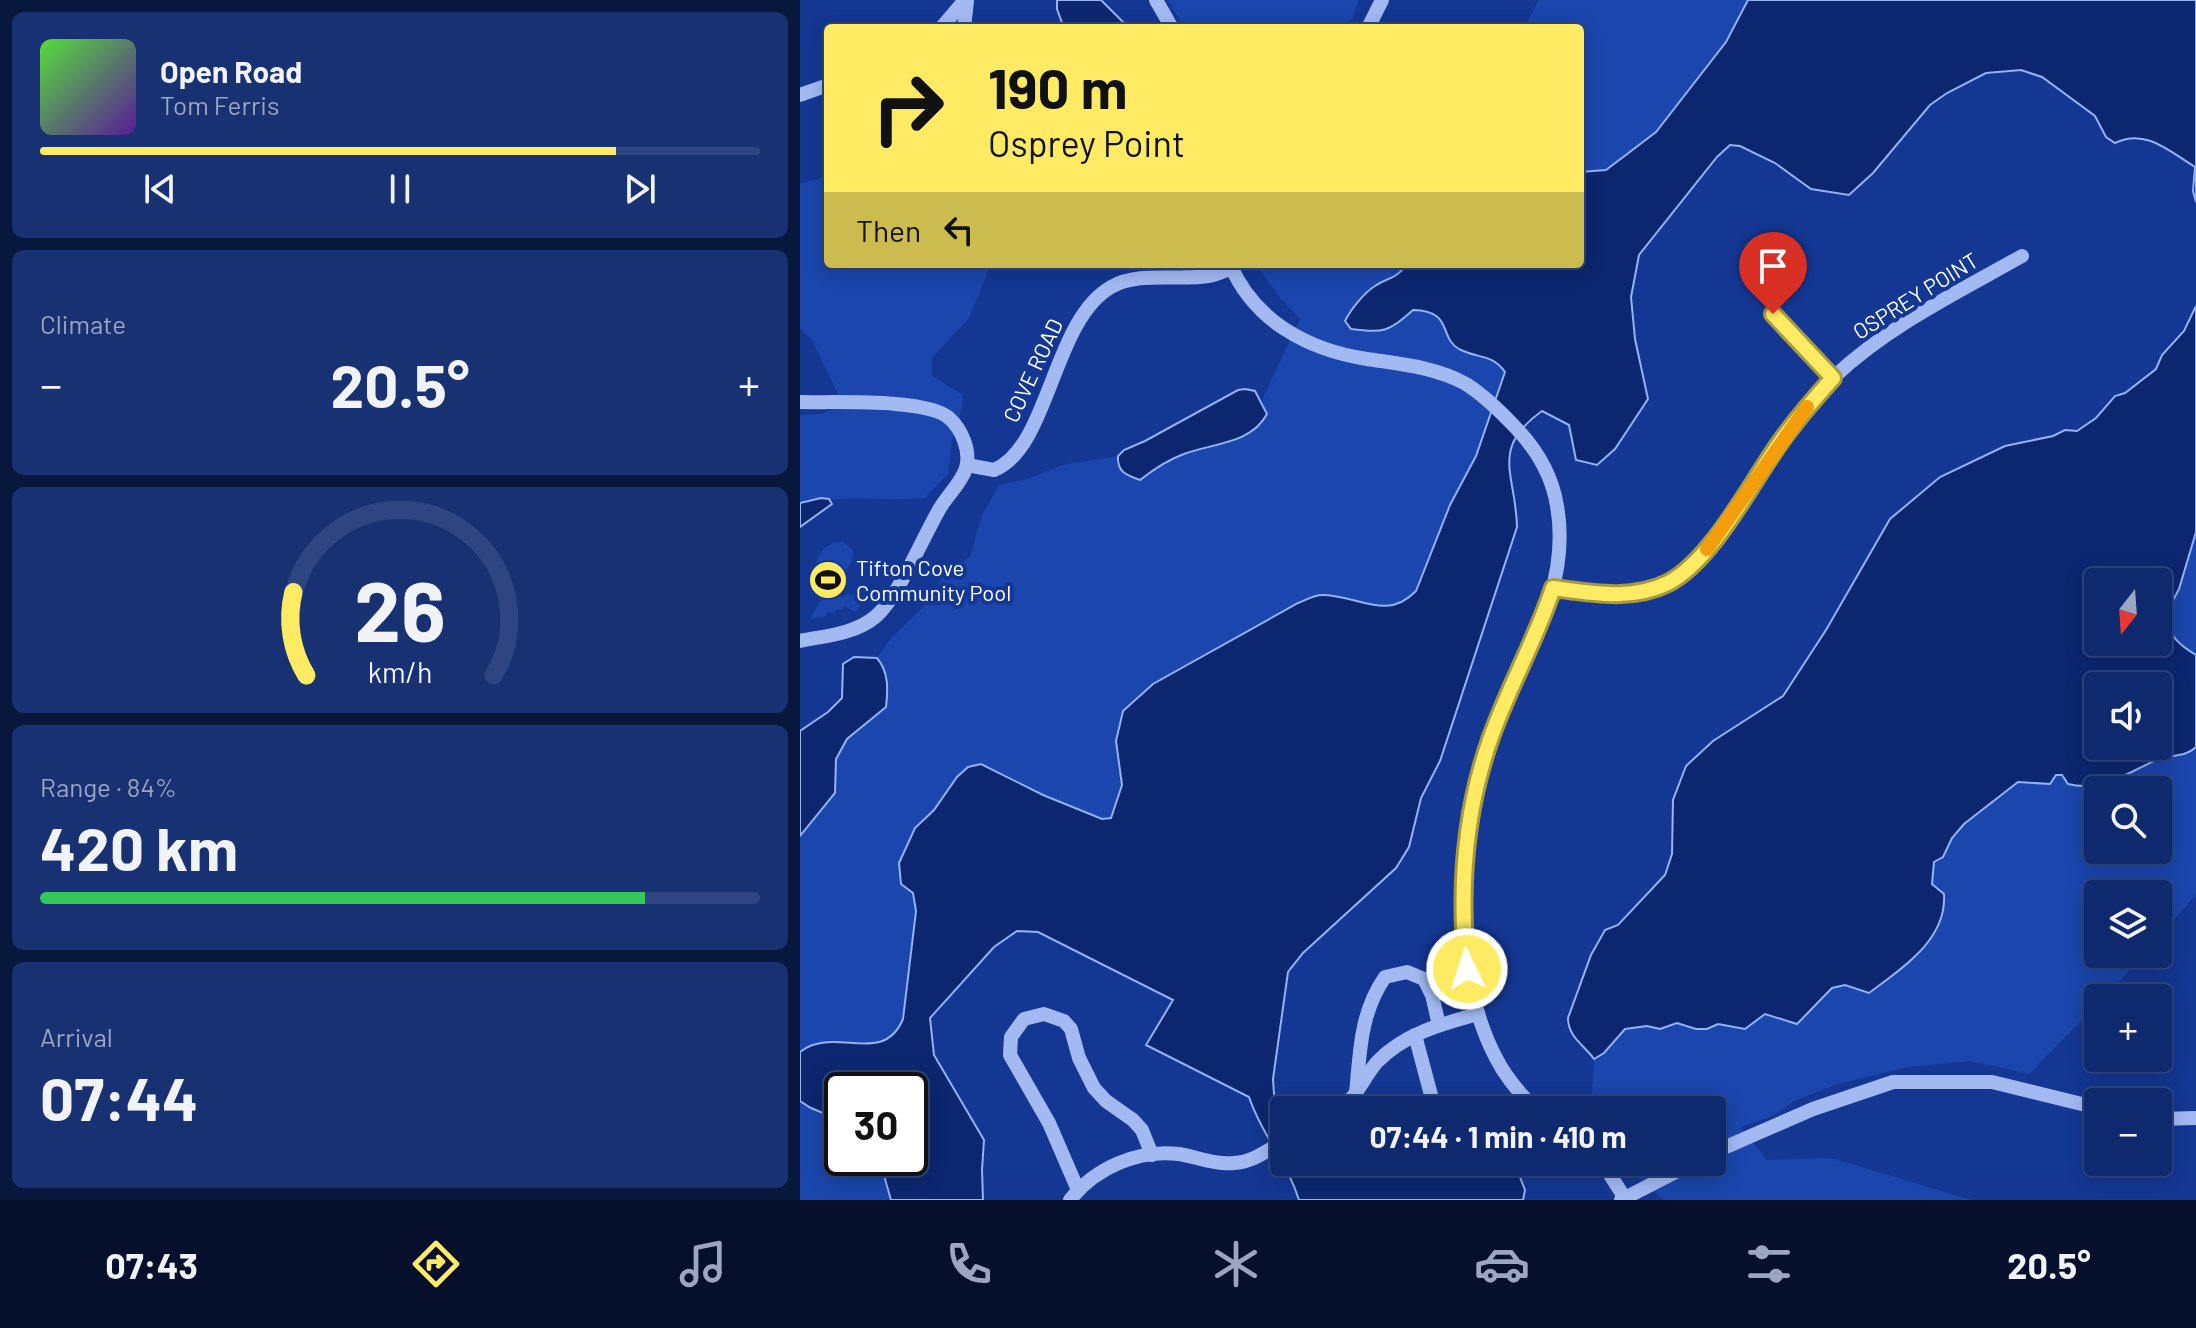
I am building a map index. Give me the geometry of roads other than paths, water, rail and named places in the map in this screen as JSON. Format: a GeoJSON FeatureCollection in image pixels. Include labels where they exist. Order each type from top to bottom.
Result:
{"type":"FeatureCollection","features":[{"type":"Feature","properties":{"kind":"street"},"geometry":{"type":"LineString","coordinates":[[945,24],[966,0]]}},
{"type":"Feature","properties":{"kind":"street"},"geometry":{"type":"LineString","coordinates":[[964,24],[966,0]]}},
{"type":"Feature","properties":{"kind":"street"},"geometry":{"type":"LineString","coordinates":[[1156,0],[1170,24]]}},
{"type":"Feature","properties":{"kind":"street"},"geometry":{"type":"LineString","coordinates":[[1370,24],[1382,0]]}},
{"type":"Feature","properties":{"kind":"street"},"geometry":{"type":"LineString","coordinates":[[800,95],[824,86]]}},
{"type":"Feature","properties":{"kind":"street","name":"OSPREY POINT"},"geometry":{"type":"LineString","coordinates":[[1553,588],[1599,595],[1624,594],[1649,590],[1683,573],[1708,547],[1807,406],[1833,378],[1883,338],[2022,256]]}},
{"type":"Feature","properties":{"kind":"street","name":"COVE ROAD"},"geometry":{"type":"LineString","coordinates":[[967,465],[994,470],[1013,458],[1035,420],[1072,333],[1101,294],[1121,283],[1139,279],[1210,276],[1226,268]]}},
{"type":"Feature","properties":{"kind":"street"},"geometry":{"type":"LineString","coordinates":[[1231,268],[1260,309],[1293,335],[1331,351],[1424,369],[1465,384],[1489,401],[1518,430],[1540,458],[1550,479],[1561,536],[1553,588],[1543,619],[1491,737],[1471,811],[1464,877],[1465,946],[1478,1014],[1497,1060],[1523,1096]]}},
{"type":"Feature","properties":{"kind":"street"},"geometry":{"type":"LineString","coordinates":[[1773,314],[1833,378]]}},
{"type":"Feature","properties":{"kind":"street"},"geometry":{"type":"LineString","coordinates":[[800,402],[903,404],[944,414],[960,432],[967,465],[925,532],[884,609],[856,627],[800,641]]}},
{"type":"Feature","properties":{"kind":"street"},"geometry":{"type":"LineString","coordinates":[[1356,1094],[1362,1028],[1373,994],[1385,977],[1407,972],[1424,979],[1432,995],[1439,1025]]}},
{"type":"Feature","properties":{"kind":"street"},"geometry":{"type":"LineString","coordinates":[[1152,1155],[1142,1130],[1094,1088],[1079,1058],[1071,1029],[1064,1021],[1044,1014],[1024,1019],[1011,1037],[1010,1055],[1049,1123],[1074,1195],[1091,1178],[1135,1157],[1178,1154],[1235,1163],[1252,1159],[1270,1149]]}},
{"type":"Feature","properties":{"kind":"street"},"geometry":{"type":"LineString","coordinates":[[1354,1096],[1376,1064],[1391,1049],[1439,1025],[1478,1014]]}},
{"type":"Feature","properties":{"kind":"street"},"geometry":{"type":"LineString","coordinates":[[1415,1035],[1431,1096]]}},
{"type":"Feature","properties":{"kind":"street"},"geometry":{"type":"LineString","coordinates":[[1726,1147],[1813,1109],[1893,1082],[1992,1082],[2084,1105]]}},
{"type":"Feature","properties":{"kind":"street"},"geometry":{"type":"LineString","coordinates":[[2172,1118],[2192,1117]]}},
{"type":"Feature","properties":{"kind":"street"},"geometry":{"type":"LineString","coordinates":[[1610,1176],[1624,1199],[1668,1176]]}},
{"type":"Feature","properties":{"kind":"place","name":"Tifton Cove Community Pool"},"geometry":{"type":"Point","coordinates":[828,580]}}]}
